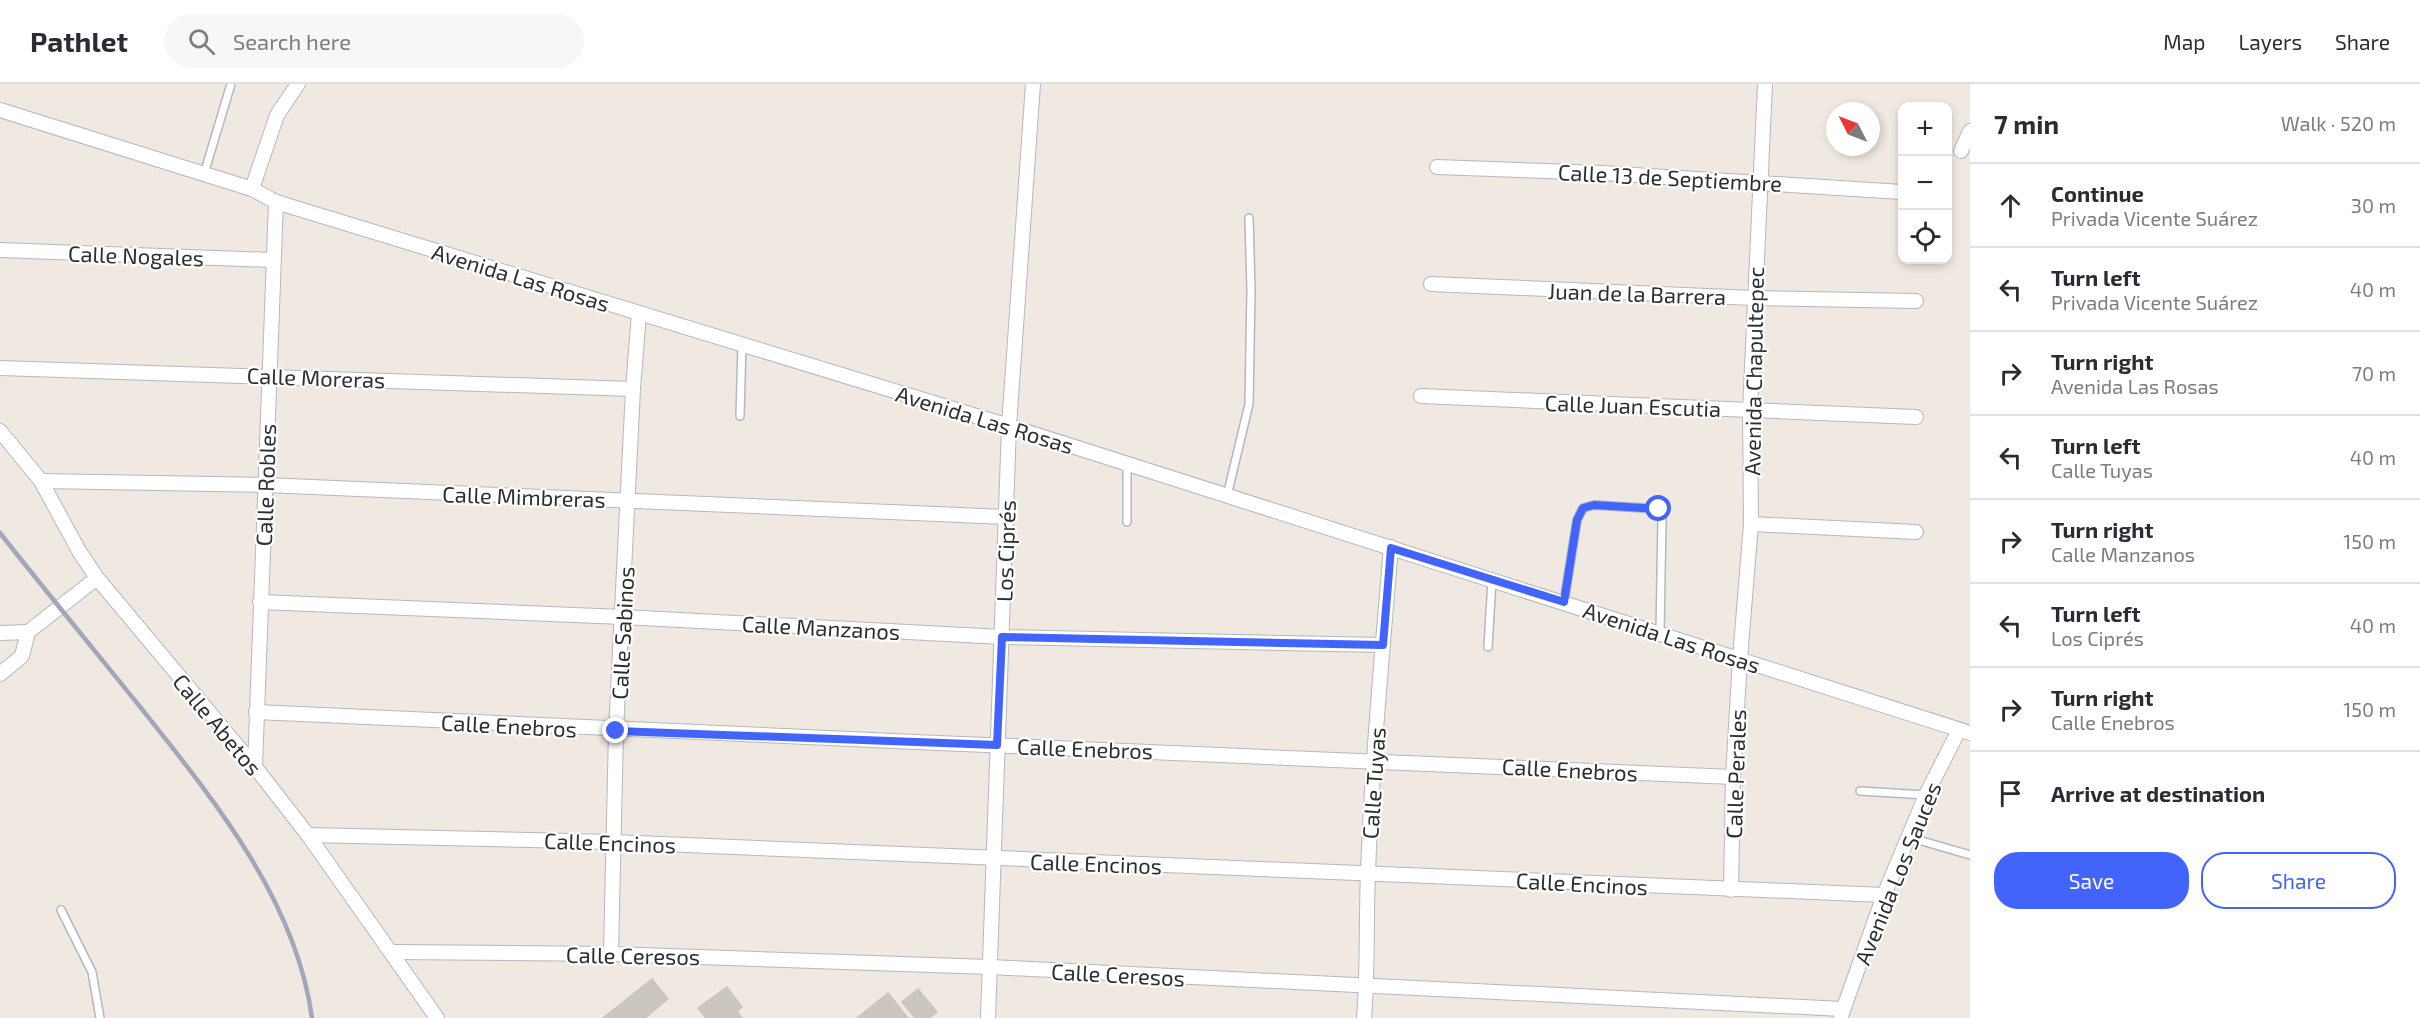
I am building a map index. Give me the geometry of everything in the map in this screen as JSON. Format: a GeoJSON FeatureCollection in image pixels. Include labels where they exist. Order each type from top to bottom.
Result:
{"type":"FeatureCollection","features":[{"type":"Feature","properties":{"kind":"street"},"geometry":{"type":"LineString","coordinates":[[252,189],[277,115],[298,84]]}},
{"type":"Feature","properties":{"kind":"street","name":"Los Ciprés"},"geometry":{"type":"LineString","coordinates":[[988,1018],[1009,426],[1033,84]]}},
{"type":"Feature","properties":{"kind":"street","name":"Avenida Chapultepec"},"geometry":{"type":"LineString","coordinates":[[1740,658],[1751,524],[1750,411],[1765,84]]}},
{"type":"Feature","properties":{"kind":"street","name":"Avenida Las Rosas"},"geometry":{"type":"LineString","coordinates":[[0,110],[252,189],[276,202],[1009,426],[1660,632],[1964,731]]}},
{"type":"Feature","properties":{"kind":"street"},"geometry":{"type":"LineString","coordinates":[[1961,151],[1970,131]]}},
{"type":"Feature","properties":{"kind":"street","name":"Calle 13 de Septiembre"},"geometry":{"type":"LineString","coordinates":[[1437,167],[1603,173],[1898,192]]}},
{"type":"Feature","properties":{"kind":"street","name":"Calle Robles"},"geometry":{"type":"LineString","coordinates":[[255,767],[270,375],[272,260],[276,202]]}},
{"type":"Feature","properties":{"kind":"street","name":"Calle Nogales"},"geometry":{"type":"LineString","coordinates":[[0,250],[272,260]]}},
{"type":"Feature","properties":{"kind":"street","name":"Juan de la Barrera"},"geometry":{"type":"LineString","coordinates":[[1431,284],[1754,298],[1916,301]]}},
{"type":"Feature","properties":{"kind":"street","name":"Calle Sabinos"},"geometry":{"type":"LineString","coordinates":[[611,954],[616,731],[633,389],[639,313]]}},
{"type":"Feature","properties":{"kind":"street","name":"Calle Moreras"},"geometry":{"type":"LineString","coordinates":[[0,368],[270,375],[633,389]]}},
{"type":"Feature","properties":{"kind":"street","name":"Calle Juan Escutia"},"geometry":{"type":"LineString","coordinates":[[1421,396],[1916,417]]}},
{"type":"Feature","properties":{"kind":"street","name":"Calle Abetos"},"geometry":{"type":"LineString","coordinates":[[0,431],[41,481],[79,551],[97,578],[255,767],[308,835],[437,1018]]}},
{"type":"Feature","properties":{"kind":"street","name":"Calle Mimbreras"},"geometry":{"type":"LineString","coordinates":[[41,481],[265,485],[1006,517]]}},
{"type":"Feature","properties":{"kind":"street"},"geometry":{"type":"LineString","coordinates":[[1751,524],[1916,532]]}},
{"type":"Feature","properties":{"kind":"street","name":"Calle Tuyas"},"geometry":{"type":"LineString","coordinates":[[1364,1018],[1374,759],[1391,548]]}},
{"type":"Feature","properties":{"kind":"street"},"geometry":{"type":"LineString","coordinates":[[0,633],[28,632],[97,578]]}},
{"type":"Feature","properties":{"kind":"street","name":"Calle Manzanos"},"geometry":{"type":"LineString","coordinates":[[260,602],[623,617],[1002,637],[1383,645]]}},
{"type":"Feature","properties":{"kind":"street"},"geometry":{"type":"LineString","coordinates":[[0,674],[22,656],[28,632]]}},
{"type":"Feature","properties":{"kind":"street","name":"Calle Perales"},"geometry":{"type":"LineString","coordinates":[[1731,890],[1733,777],[1740,658]]}},
{"type":"Feature","properties":{"kind":"street","name":"Calle Enebros"},"geometry":{"type":"LineString","coordinates":[[256,712],[616,731],[1374,759],[1733,777]]}},
{"type":"Feature","properties":{"kind":"street","name":"Avenida Los Sauces"},"geometry":{"type":"LineString","coordinates":[[1842,1014],[1884,895],[1926,795],[1964,731]]}},
{"type":"Feature","properties":{"kind":"street","name":"Calle Encinos"},"geometry":{"type":"LineString","coordinates":[[308,835],[614,842],[1884,895]]}},
{"type":"Feature","properties":{"kind":"street","name":"Calle Ceresos"},"geometry":{"type":"LineString","coordinates":[[392,952],[611,954],[990,967],[1842,1014]]}},
{"type":"Feature","properties":{"kind":"lane"},"geometry":{"type":"LineString","coordinates":[[204,174],[231,84]]}},
{"type":"Feature","properties":{"kind":"lane"},"geometry":{"type":"LineString","coordinates":[[1227,496],[1249,404],[1251,311],[1249,218]]}},
{"type":"Feature","properties":{"kind":"lane"},"geometry":{"type":"LineString","coordinates":[[740,416],[742,344]]}},
{"type":"Feature","properties":{"kind":"lane"},"geometry":{"type":"LineString","coordinates":[[1127,464],[1127,522]]}},
{"type":"Feature","properties":{"kind":"lane"},"geometry":{"type":"LineString","coordinates":[[1564,602],[1577,520],[1583,508],[1594,505],[1659,509],[1662,513],[1660,632]]}},
{"type":"Feature","properties":{"kind":"lane"},"geometry":{"type":"LineString","coordinates":[[1488,647],[1492,580]]}},
{"type":"Feature","properties":{"kind":"lane"},"geometry":{"type":"LineString","coordinates":[[1860,791],[1926,795]]}},
{"type":"Feature","properties":{"kind":"lane"},"geometry":{"type":"LineString","coordinates":[[1908,837],[1970,855]]}},
{"type":"Feature","properties":{"kind":"lane"},"geometry":{"type":"LineString","coordinates":[[61,910],[92,972],[100,1018]]}},
{"type":"Feature","properties":{"kind":"building"},"geometry":{"type":"Polygon","coordinates":[[[652,979],[668,999],[645,1018],[603,1018],[652,979]]]}},
{"type":"Feature","properties":{"kind":"building"},"geometry":{"type":"Polygon","coordinates":[[[727,987],[742,1007],[737,1011],[742,1018],[706,1018],[698,1008],[727,987]]]}},
{"type":"Feature","properties":{"kind":"building"},"geometry":{"type":"Polygon","coordinates":[[[918,989],[937,1012],[929,1018],[915,1018],[902,1002],[918,989]]]}},
{"type":"Feature","properties":{"kind":"building"},"geometry":{"type":"Polygon","coordinates":[[[888,993],[908,1018],[857,1018],[888,993]]]}},
{"type":"Feature","properties":{"kind":"railway"},"geometry":{"type":"LineString","coordinates":[[0,533],[193,774],[246,850],[269,890],[288,931],[303,974],[312,1018]]}},
{"type":"Feature","properties":{"kind":"route"},"geometry":{"type":"LineString","coordinates":[[616,731],[997,745],[1002,637],[1383,645],[1391,548],[1564,602],[1577,520],[1583,508],[1594,505],[1659,509]]}}]}
